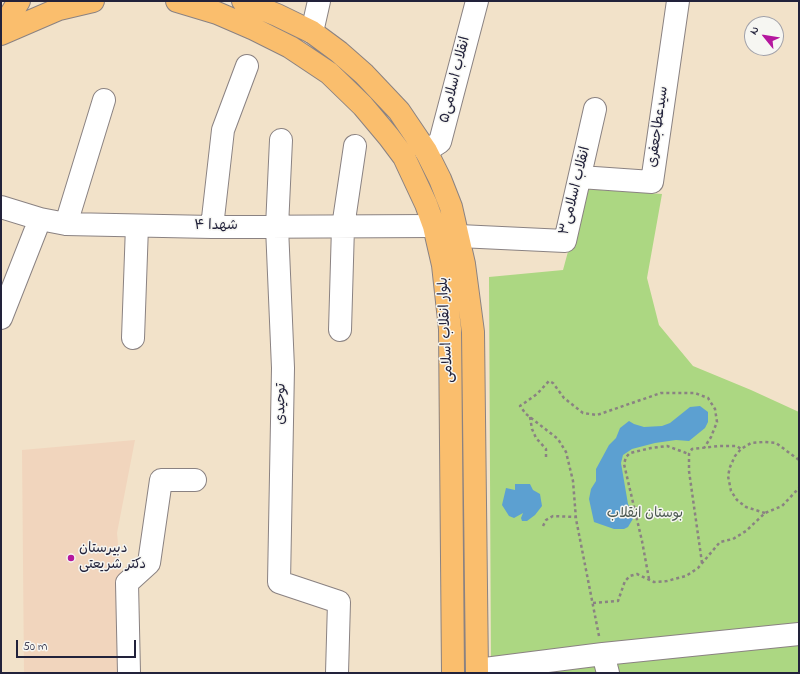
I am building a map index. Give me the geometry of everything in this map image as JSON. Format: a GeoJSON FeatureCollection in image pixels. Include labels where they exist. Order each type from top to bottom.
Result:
{"type":"FeatureCollection","features":[{"type":"Feature","properties":{"kind":"main road"},"geometry":{"type":"LineString","coordinates":[[1,34],[59,9],[93,1]]}},
{"type":"Feature","properties":{"kind":"main road","name":"بلوار انقلاب اسلامی"},"geometry":{"type":"LineString","coordinates":[[177,1],[217,14],[254,29],[290,47],[329,73],[363,106],[404,157],[417,181],[434,226],[443,265],[450,329],[453,673]]}},
{"type":"Feature","properties":{"kind":"main road","name":"بلوار انقلاب اسلامی"},"geometry":{"type":"LineString","coordinates":[[243,1],[312,32],[339,52],[364,74],[399,111],[426,151],[440,179],[451,207],[459,236],[473,332],[477,672]]}},
{"type":"Feature","properties":{"kind":"main road"},"geometry":{"type":"LineString","coordinates":[[1,30],[16,3]]}},
{"type":"Feature","properties":{"kind":"street"},"geometry":{"type":"LineString","coordinates":[[312,32],[319,1]]}},
{"type":"Feature","properties":{"kind":"street","name":"انقلاب اسلامی۵"},"geometry":{"type":"LineString","coordinates":[[426,151],[440,142],[477,1]]}},
{"type":"Feature","properties":{"kind":"street","name":"سیدعطاجعفری"},"geometry":{"type":"LineString","coordinates":[[580,177],[652,182],[678,1]]}},
{"type":"Feature","properties":{"kind":"street"},"geometry":{"type":"LineString","coordinates":[[212,227],[222,130],[247,66]]}},
{"type":"Feature","properties":{"kind":"street"},"geometry":{"type":"LineString","coordinates":[[66,224],[104,100]]}},
{"type":"Feature","properties":{"kind":"street","name":"انقلاب اسلامی۳"},"geometry":{"type":"LineString","coordinates":[[459,236],[565,240],[595,109]]}},
{"type":"Feature","properties":{"kind":"street","name":"توحیدی"},"geometry":{"type":"LineString","coordinates":[[281,140],[277,227],[283,368],[279,582],[338,602],[337,673]]}},
{"type":"Feature","properties":{"kind":"street"},"geometry":{"type":"LineString","coordinates":[[340,330],[343,227],[355,146]]}},
{"type":"Feature","properties":{"kind":"street","name":"شهدا ۴"},"geometry":{"type":"LineString","coordinates":[[1,208],[40,219],[66,224],[212,227],[434,226]]}},
{"type":"Feature","properties":{"kind":"street"},"geometry":{"type":"LineString","coordinates":[[1,318],[40,219]]}},
{"type":"Feature","properties":{"kind":"street"},"geometry":{"type":"LineString","coordinates":[[133,338],[137,226]]}},
{"type":"Feature","properties":{"kind":"street"},"geometry":{"type":"LineString","coordinates":[[129,673],[127,583],[149,563],[161,480],[195,480]]}},
{"type":"Feature","properties":{"kind":"street"},"geometry":{"type":"LineString","coordinates":[[477,672],[512,666],[605,663],[799,634]]}},
{"type":"Feature","properties":{"kind":"path"},"geometry":{"type":"LineString","coordinates":[[605,663],[575,517],[573,481],[566,452],[558,439],[520,406],[537,394],[549,381],[553,383],[564,398],[583,413],[597,415],[662,393],[695,393],[708,398],[715,409],[717,422],[711,437],[704,448]]}},
{"type":"Feature","properties":{"kind":"path"},"geometry":{"type":"LineString","coordinates":[[530,416],[532,429],[536,438],[546,449],[546,456]]}},
{"type":"Feature","properties":{"kind":"path"},"geometry":{"type":"LineString","coordinates":[[765,513],[746,508],[737,500],[731,491],[728,476],[730,467],[742,449],[751,443],[776,443],[799,460]]}},
{"type":"Feature","properties":{"kind":"path"},"geometry":{"type":"LineString","coordinates":[[649,579],[642,540],[624,464],[626,457],[630,454],[650,448],[667,446],[689,454]]}},
{"type":"Feature","properties":{"kind":"path"},"geometry":{"type":"LineString","coordinates":[[702,563],[689,471],[689,454],[692,449],[719,446],[737,446],[742,449]]}},
{"type":"Feature","properties":{"kind":"path"},"geometry":{"type":"LineString","coordinates":[[593,603],[618,601],[625,581],[630,576],[637,574],[654,582],[673,580],[686,576],[698,568],[720,542],[733,539],[746,531],[765,513],[782,506],[799,488]]}},
{"type":"Feature","properties":{"kind":"path"},"geometry":{"type":"LineString","coordinates":[[543,526],[546,520],[553,516],[575,517]]}},
{"type":"Feature","properties":{"kind":"shaded area","name":"دبیرستان دکتر شریعتی"},"geometry":{"type":"Polygon","coordinates":[[[135,440],[117,533],[122,583],[124,673],[24,673],[22,450],[135,440]]]}},
{"type":"Feature","properties":{"kind":"green space","name":"بوستان انقلاب"},"geometry":{"type":"Polygon","coordinates":[[[585,189],[662,194],[647,278],[659,325],[693,366],[799,412],[799,673],[491,673],[489,277],[563,270],[585,189]]]}},
{"type":"Feature","properties":{"kind":"water"},"geometry":{"type":"Polygon","coordinates":[[[700,406],[708,412],[708,422],[705,428],[689,441],[676,440],[655,443],[632,449],[623,455],[621,463],[628,504],[634,517],[628,527],[624,529],[614,529],[594,522],[589,499],[591,489],[596,481],[596,469],[609,445],[616,438],[620,428],[629,421],[644,427],[662,426],[670,423],[690,407],[700,406]]]}},
{"type":"Feature","properties":{"kind":"water"},"geometry":{"type":"Polygon","coordinates":[[[515,484],[530,484],[533,490],[540,494],[542,506],[535,515],[527,521],[522,521],[521,518],[523,513],[514,518],[509,516],[502,505],[506,488],[515,490],[515,484]]]}},
{"type":"Feature","properties":{"kind":"place","name":"دبیرستان دکتر شریعتی"},"geometry":{"type":"Point","coordinates":[71,558]}}]}
